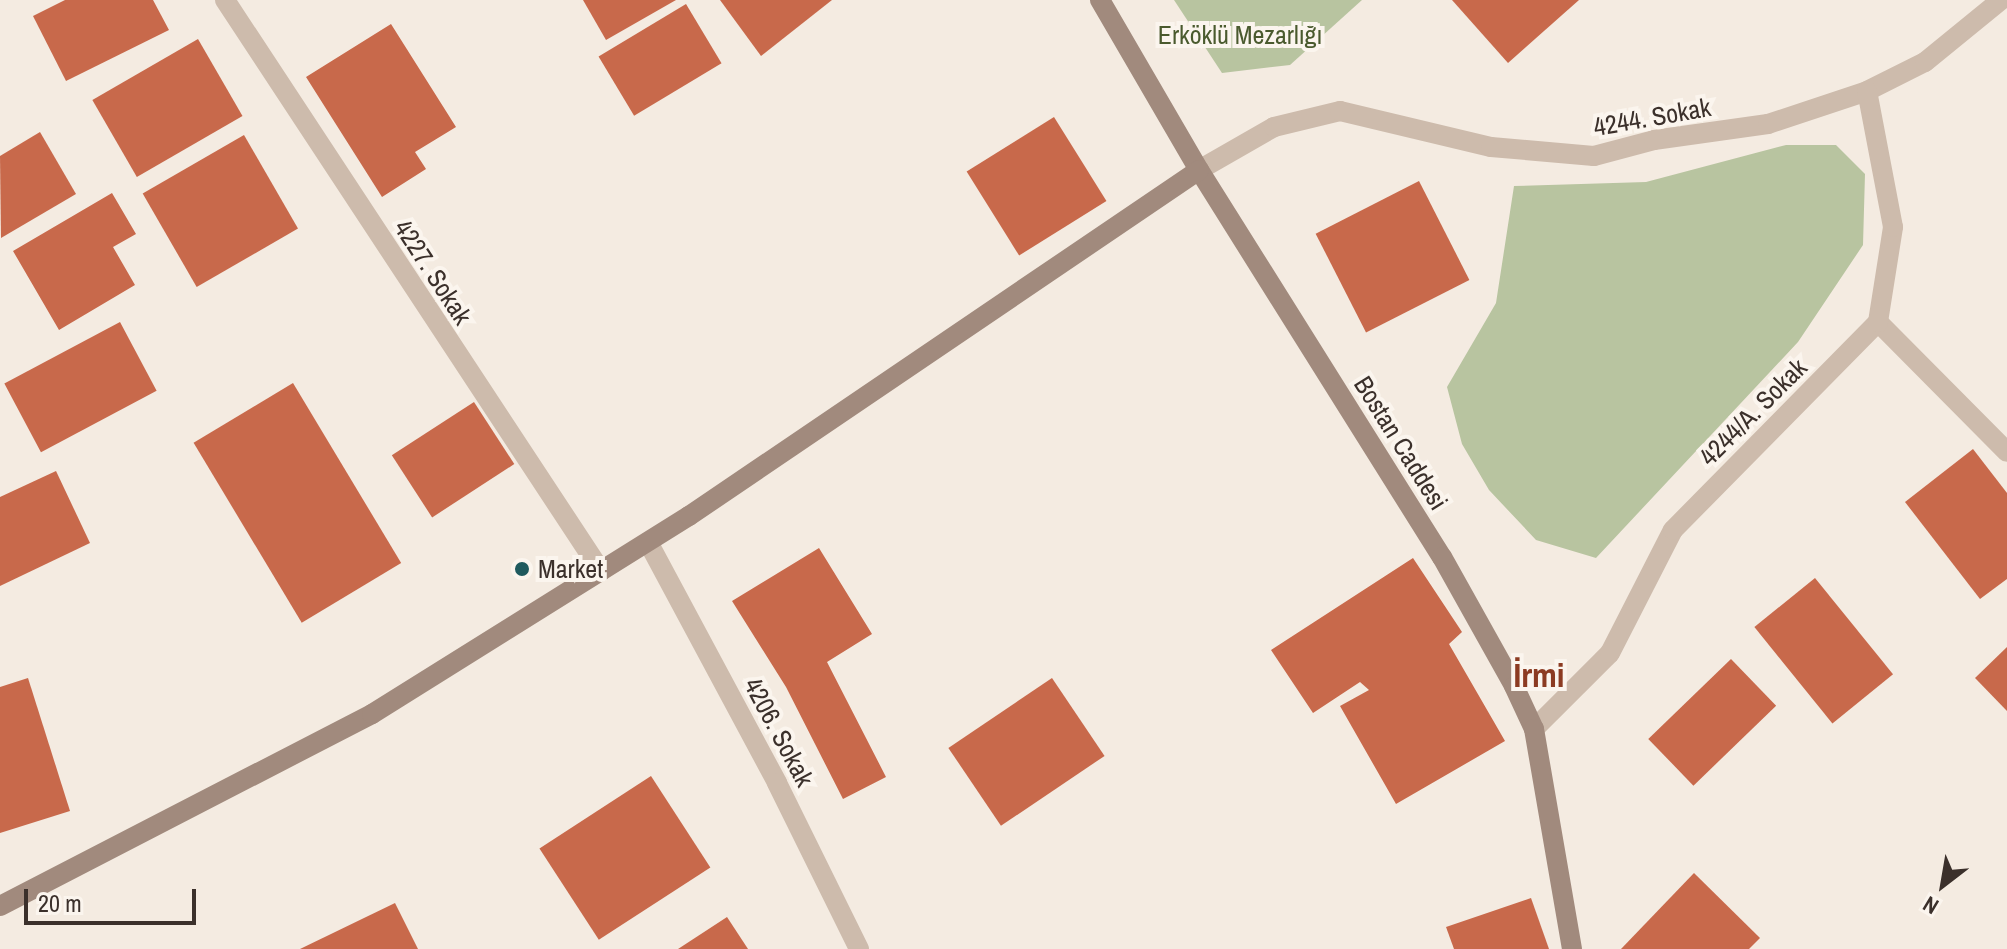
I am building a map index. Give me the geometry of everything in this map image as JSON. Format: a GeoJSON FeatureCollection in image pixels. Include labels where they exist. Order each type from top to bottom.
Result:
{"type":"FeatureCollection","features":[{"type":"Feature","properties":{"kind":"street","name":"4227. Sokak"},"geometry":{"type":"LineString","coordinates":[[225,0],[601,571]]}},
{"type":"Feature","properties":{"kind":"street","name":"Bostan Caddesi"},"geometry":{"type":"LineString","coordinates":[[1100,0],[1199,170],[1442,557],[1534,729],[1572,949]]}},
{"type":"Feature","properties":{"kind":"street","name":"4244. Sokak"},"geometry":{"type":"LineString","coordinates":[[1199,170],[1274,127],[1340,111],[1491,147],[1594,156],[1654,140],[1768,124],[1867,91],[1925,62],[2001,0]]}},
{"type":"Feature","properties":{"kind":"street"},"geometry":{"type":"LineString","coordinates":[[1867,91],[1893,227],[1878,322],[2007,452]]}},
{"type":"Feature","properties":{"kind":"street"},"geometry":{"type":"LineString","coordinates":[[0,906],[372,714],[648,542],[1199,170]]}},
{"type":"Feature","properties":{"kind":"street","name":"4244/A. Sokak"},"geometry":{"type":"LineString","coordinates":[[1534,729],[1610,653],[1673,530],[1878,322]]}},
{"type":"Feature","properties":{"kind":"street","name":"4206. Sokak"},"geometry":{"type":"LineString","coordinates":[[648,542],[777,783],[859,949]]}},
{"type":"Feature","properties":{"kind":"green space","name":"Erköklü Mezarlığı"},"geometry":{"type":"Polygon","coordinates":[[[1174,0],[1362,0],[1290,65],[1222,73],[1174,0]]]}},
{"type":"Feature","properties":{"kind":"green space"},"geometry":{"type":"Polygon","coordinates":[[[1786,145],[1836,145],[1865,174],[1863,245],[1798,342],[1596,558],[1536,540],[1489,490],[1462,444],[1447,387],[1496,303],[1514,186],[1646,182],[1786,145]]]}},
{"type":"Feature","properties":{"kind":"building"},"geometry":{"type":"Polygon","coordinates":[[[65,0],[153,0],[169,30],[66,81],[33,16],[65,0]]]}},
{"type":"Feature","properties":{"kind":"building"},"geometry":{"type":"Polygon","coordinates":[[[583,0],[676,0],[606,40],[583,0]]]}},
{"type":"Feature","properties":{"kind":"building"},"geometry":{"type":"Polygon","coordinates":[[[720,0],[832,0],[761,56],[720,0]]]}},
{"type":"Feature","properties":{"kind":"building"},"geometry":{"type":"Polygon","coordinates":[[[1452,0],[1579,0],[1508,63],[1452,0]]]}},
{"type":"Feature","properties":{"kind":"building"},"geometry":{"type":"Polygon","coordinates":[[[686,4],[722,63],[634,116],[599,57],[686,4]]]}},
{"type":"Feature","properties":{"kind":"building"},"geometry":{"type":"Polygon","coordinates":[[[391,24],[456,127],[415,152],[426,169],[382,197],[306,77],[391,24]]]}},
{"type":"Feature","properties":{"kind":"building"},"geometry":{"type":"Polygon","coordinates":[[[198,39],[242,116],[137,177],[92,100],[198,39]]]}},
{"type":"Feature","properties":{"kind":"building"},"geometry":{"type":"Polygon","coordinates":[[[1054,117],[1106,201],[1019,256],[967,172],[1054,117]]]}},
{"type":"Feature","properties":{"kind":"building"},"geometry":{"type":"Polygon","coordinates":[[[40,132],[76,194],[1,238],[0,156],[40,132]]]}},
{"type":"Feature","properties":{"kind":"building"},"geometry":{"type":"Polygon","coordinates":[[[244,135],[298,229],[197,287],[143,194],[244,135]]]}},
{"type":"Feature","properties":{"kind":"building"},"geometry":{"type":"Polygon","coordinates":[[[1419,181],[1469,280],[1366,333],[1316,234],[1419,181]]]}},
{"type":"Feature","properties":{"kind":"building"},"geometry":{"type":"Polygon","coordinates":[[[112,193],[136,234],[113,247],[135,285],[59,330],[13,251],[112,193]]]}},
{"type":"Feature","properties":{"kind":"building"},"geometry":{"type":"Polygon","coordinates":[[[120,322],[157,391],[41,452],[4,384],[120,322]]]}},
{"type":"Feature","properties":{"kind":"building"},"geometry":{"type":"Polygon","coordinates":[[[293,383],[401,563],[302,623],[194,443],[293,383]]]}},
{"type":"Feature","properties":{"kind":"building"},"geometry":{"type":"Polygon","coordinates":[[[474,402],[514,464],[432,517],[392,455],[474,402]]]}},
{"type":"Feature","properties":{"kind":"building"},"geometry":{"type":"Polygon","coordinates":[[[1973,449],[2007,493],[2007,579],[1980,599],[1905,502],[1973,449]]]}},
{"type":"Feature","properties":{"kind":"building"},"geometry":{"type":"Polygon","coordinates":[[[56,471],[90,543],[0,586],[0,497],[56,471]]]}},
{"type":"Feature","properties":{"kind":"building"},"geometry":{"type":"Polygon","coordinates":[[[819,548],[872,634],[827,662],[886,777],[843,799],[786,687],[732,601],[819,548]]]}},
{"type":"Feature","properties":{"kind":"building"},"geometry":{"type":"Polygon","coordinates":[[[1413,558],[1462,632],[1449,644],[1505,741],[1396,804],[1340,706],[1369,690],[1360,682],[1313,713],[1271,650],[1413,558]]]}},
{"type":"Feature","properties":{"kind":"building"},"geometry":{"type":"Polygon","coordinates":[[[1815,578],[1893,674],[1832,723],[1754,627],[1815,578]]]}},
{"type":"Feature","properties":{"kind":"building"},"geometry":{"type":"Polygon","coordinates":[[[2007,647],[2007,711],[1975,678],[2007,647]]]}},
{"type":"Feature","properties":{"kind":"building"},"geometry":{"type":"Polygon","coordinates":[[[1731,659],[1776,706],[1693,786],[1648,739],[1731,659]]]}},
{"type":"Feature","properties":{"kind":"building"},"geometry":{"type":"Polygon","coordinates":[[[28,678],[70,811],[0,833],[0,687],[28,678]]]}},
{"type":"Feature","properties":{"kind":"building"},"geometry":{"type":"Polygon","coordinates":[[[1052,678],[1105,756],[1001,826],[948,748],[1052,678]]]}},
{"type":"Feature","properties":{"kind":"building"},"geometry":{"type":"Polygon","coordinates":[[[651,776],[710,867],[599,940],[539,848],[651,776]]]}},
{"type":"Feature","properties":{"kind":"building"},"geometry":{"type":"Polygon","coordinates":[[[1694,873],[1760,938],[1749,949],[1621,949],[1694,873]]]}},
{"type":"Feature","properties":{"kind":"building"},"geometry":{"type":"Polygon","coordinates":[[[1531,898],[1549,949],[1454,949],[1446,927],[1531,898]]]}},
{"type":"Feature","properties":{"kind":"building"},"geometry":{"type":"Polygon","coordinates":[[[395,903],[418,949],[300,949],[395,903]]]}},
{"type":"Feature","properties":{"kind":"building"},"geometry":{"type":"Polygon","coordinates":[[[727,917],[748,949],[678,949],[727,917]]]}},
{"type":"Feature","properties":{"kind":"place","name":"Market"},"geometry":{"type":"Point","coordinates":[522,569]}},
{"type":"Feature","properties":{"kind":"district","name":"İrmi"},"geometry":{"type":"Point","coordinates":[1539,676]}}]}
